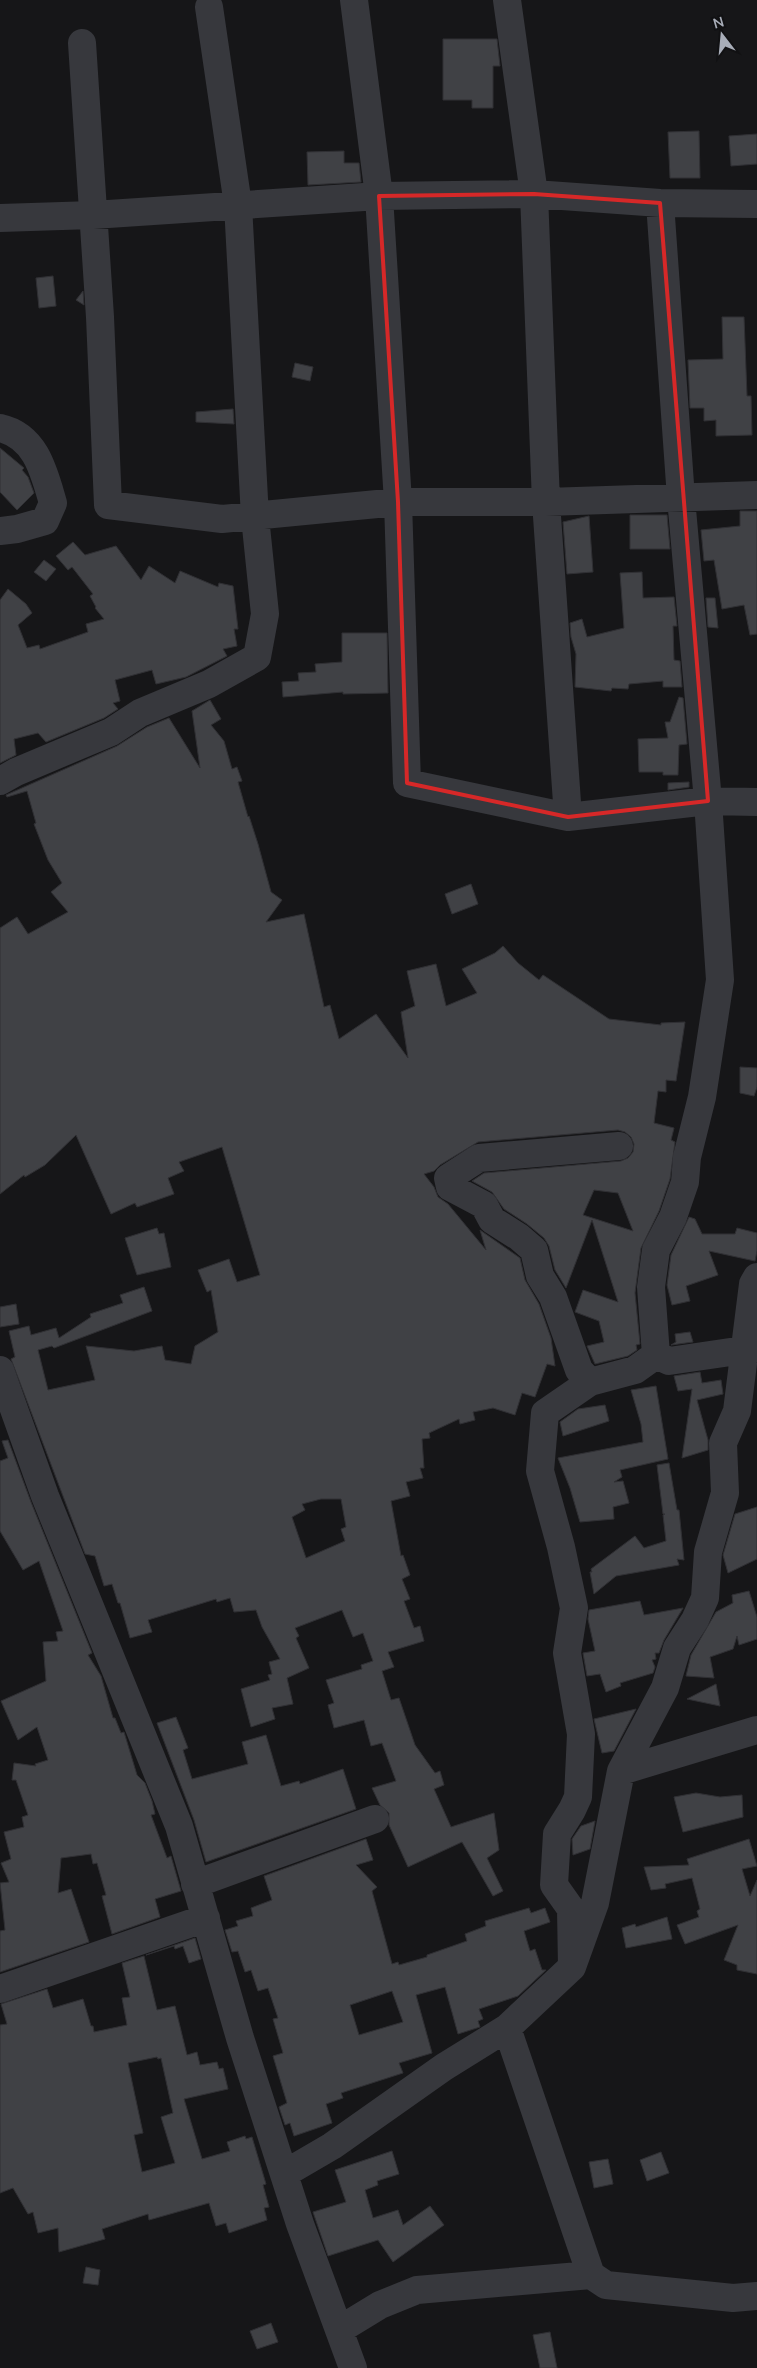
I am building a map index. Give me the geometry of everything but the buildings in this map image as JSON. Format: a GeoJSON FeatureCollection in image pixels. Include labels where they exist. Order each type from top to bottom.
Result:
{"type":"FeatureCollection","features":[{"type":"Feature","properties":{"kind":"street"},"geometry":{"type":"LineString","coordinates":[[354,0],[379,196],[398,502],[407,783],[568,817],[708,802],[757,802]]}},
{"type":"Feature","properties":{"kind":"street"},"geometry":{"type":"LineString","coordinates":[[507,0],[534,194],[546,502],[568,817]]}},
{"type":"Feature","properties":{"kind":"street"},"geometry":{"type":"LineString","coordinates":[[0,781],[16,772],[111,732],[140,713],[209,684],[257,657],[265,614],[255,517],[238,205],[209,7]]}},
{"type":"Feature","properties":{"kind":"street"},"geometry":{"type":"LineString","coordinates":[[82,43],[100,318],[108,505],[222,519],[398,502],[546,502],[757,496]]}},
{"type":"Feature","properties":{"kind":"street"},"geometry":{"type":"LineString","coordinates":[[0,218],[93,215],[379,196],[534,194],[660,203],[757,204]]}},
{"type":"Feature","properties":{"kind":"street"},"geometry":{"type":"LineString","coordinates":[[656,1355],[652,1287],[656,1250],[673,1217],[685,1182],[687,1157],[702,1097],[720,980],[708,802],[681,498],[660,203]]}},
{"type":"Feature","properties":{"kind":"street"},"geometry":{"type":"LineString","coordinates":[[0,428],[23,438],[34,451],[45,475],[53,503],[45,521],[16,529],[0,531]]}},
{"type":"Feature","properties":{"kind":"street"},"geometry":{"type":"LineString","coordinates":[[590,1382],[579,1370],[571,1342],[553,1297],[540,1276],[534,1250],[519,1237],[492,1220],[484,1205],[450,1187],[448,1178],[479,1158],[619,1146]]}},
{"type":"Feature","properties":{"kind":"street"},"geometry":{"type":"LineString","coordinates":[[284,2174],[332,2146],[444,2067],[507,2028],[572,1967],[595,1903],[621,1771],[666,1688],[676,1648],[695,1620],[705,1598],[708,1552],[725,1493],[724,1443],[737,1411],[751,1348],[753,1284],[757,1277]]}},
{"type":"Feature","properties":{"kind":"street"},"geometry":{"type":"LineString","coordinates":[[656,1355],[669,1361],[720,1355],[751,1348]]}},
{"type":"Feature","properties":{"kind":"street"},"geometry":{"type":"LineString","coordinates":[[572,1967],[571,1909],[554,1885],[557,1834],[578,1797],[581,1734],[567,1652],[574,1608],[561,1547],[540,1471],[545,1413],[590,1382],[635,1370],[656,1355]]}},
{"type":"Feature","properties":{"kind":"street"},"geometry":{"type":"LineString","coordinates":[[0,1370],[45,1496],[179,1826],[240,2038],[284,2174],[353,2368]]}},
{"type":"Feature","properties":{"kind":"street"},"geometry":{"type":"LineString","coordinates":[[621,1771],[757,1730]]}},
{"type":"Feature","properties":{"kind":"street"},"geometry":{"type":"LineString","coordinates":[[195,1884],[375,1819]]}},
{"type":"Feature","properties":{"kind":"street"},"geometry":{"type":"LineString","coordinates":[[0,1989],[206,1918]]}},
{"type":"Feature","properties":{"kind":"street"},"geometry":{"type":"LineString","coordinates":[[507,2028],[591,2275],[606,2285],[733,2298],[757,2296]]}},
{"type":"Feature","properties":{"kind":"street"},"geometry":{"type":"LineString","coordinates":[[339,2330],[380,2306],[418,2290],[591,2275]]}},
{"type":"Feature","properties":{"kind":"highlighted area"},"geometry":{"type":"Polygon","coordinates":[[[534,194],[660,203],[708,801],[568,817],[407,783],[398,502],[379,196],[534,194]]]}}]}
